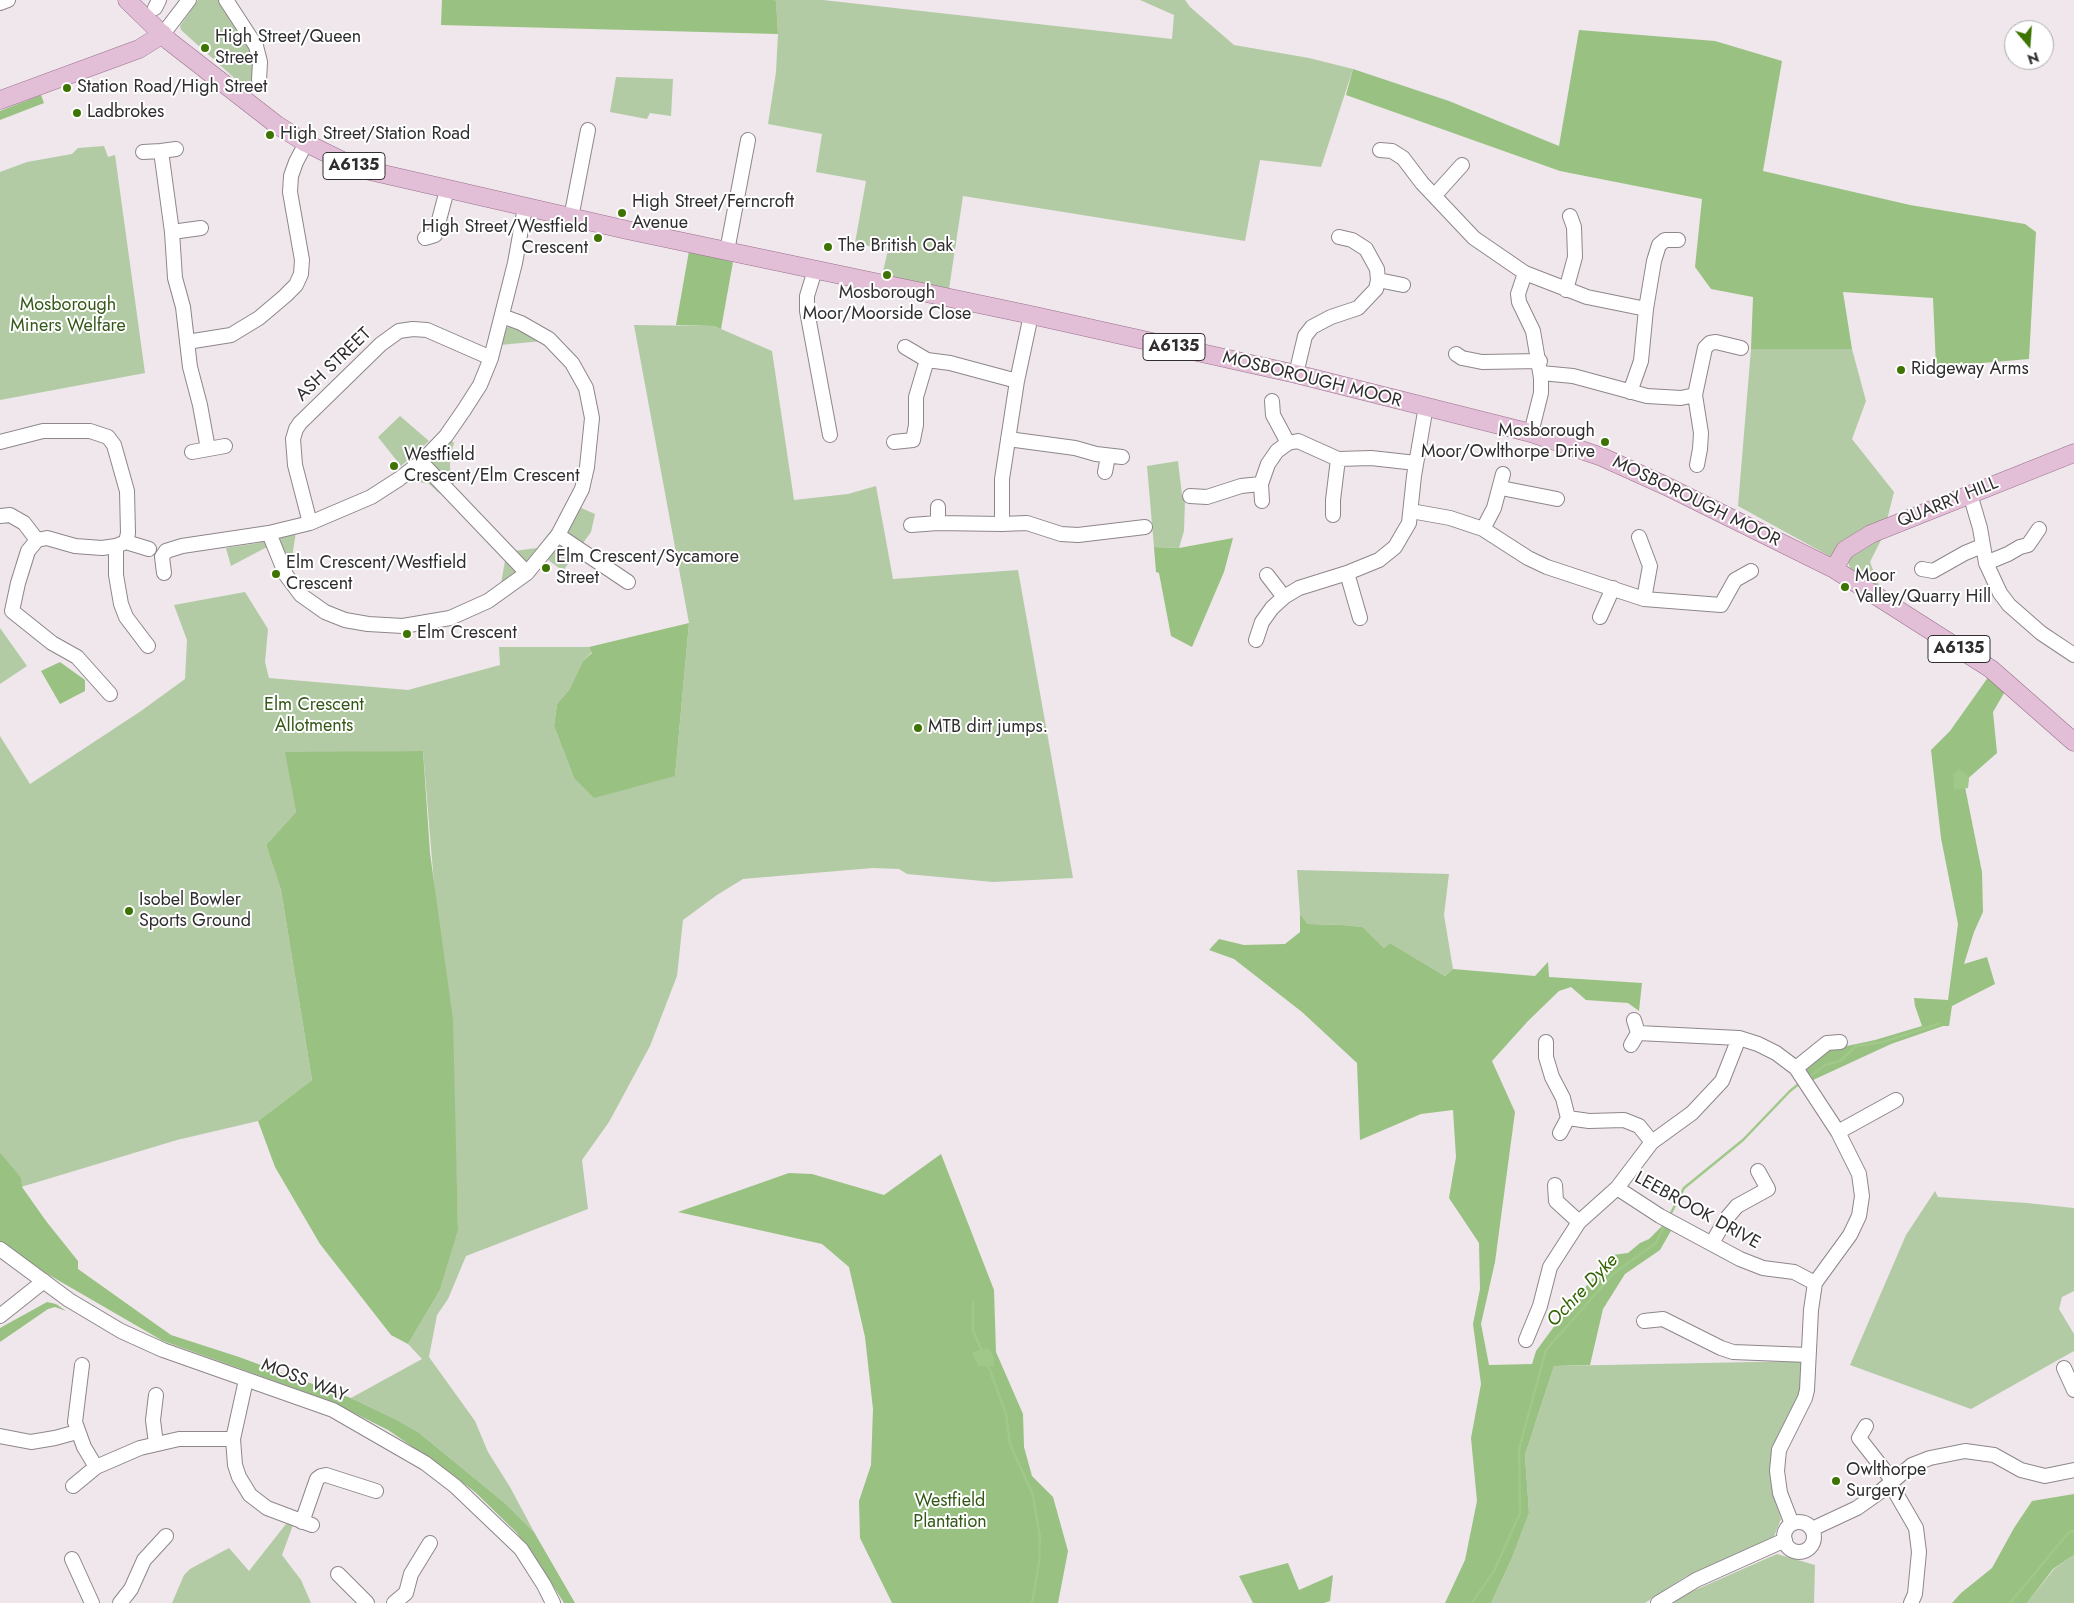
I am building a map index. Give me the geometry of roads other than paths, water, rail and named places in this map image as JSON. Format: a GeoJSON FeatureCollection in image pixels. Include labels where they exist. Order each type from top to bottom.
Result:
{"type":"FeatureCollection","features":[{"type":"Feature","properties":{"kind":"main road","name":"A6135"},"geometry":{"type":"LineString","coordinates":[[127,0],[163,34]]}},
{"type":"Feature","properties":{"kind":"main road","name":"MOSBOROUGH MOOR"},"geometry":{"type":"LineString","coordinates":[[163,34],[277,125],[306,144],[357,168],[571,218],[1031,315],[1296,374],[1530,433],[1602,457],[1834,569]]}},
{"type":"Feature","properties":{"kind":"main road"},"geometry":{"type":"LineString","coordinates":[[0,100],[139,49],[163,34]]}},
{"type":"Feature","properties":{"kind":"main road","name":"QUARRY HILL"},"geometry":{"type":"LineString","coordinates":[[1834,569],[1845,550],[1871,534],[2074,453]]}},
{"type":"Feature","properties":{"kind":"main road","name":"A6135"},"geometry":{"type":"LineString","coordinates":[[1834,569],[1991,669],[2074,742]]}},
{"type":"Feature","properties":{"kind":"street"},"geometry":{"type":"LineString","coordinates":[[0,3],[8,0]]}},
{"type":"Feature","properties":{"kind":"street"},"geometry":{"type":"LineString","coordinates":[[163,34],[189,0]]}},
{"type":"Feature","properties":{"kind":"street"},"geometry":{"type":"LineString","coordinates":[[226,0],[243,28],[254,41],[260,54],[259,80]]}},
{"type":"Feature","properties":{"kind":"street"},"geometry":{"type":"LineString","coordinates":[[571,218],[588,130]]}},
{"type":"Feature","properties":{"kind":"street"},"geometry":{"type":"LineString","coordinates":[[727,251],[748,140]]}},
{"type":"Feature","properties":{"kind":"street"},"geometry":{"type":"LineString","coordinates":[[187,342],[231,335],[259,318],[296,285],[301,274],[302,260],[290,192],[296,162],[306,144]]}},
{"type":"Feature","properties":{"kind":"street"},"geometry":{"type":"LineString","coordinates":[[143,152],[176,148]]}},
{"type":"Feature","properties":{"kind":"street"},"geometry":{"type":"LineString","coordinates":[[1380,150],[1392,150],[1403,158],[1422,183],[1474,238],[1525,273],[1566,290],[1646,309]]}},
{"type":"Feature","properties":{"kind":"street"},"geometry":{"type":"LineString","coordinates":[[161,151],[172,232],[174,278],[183,308],[190,367],[200,405],[208,450]]}},
{"type":"Feature","properties":{"kind":"street"},"geometry":{"type":"LineString","coordinates":[[1435,195],[1462,165]]}},
{"type":"Feature","properties":{"kind":"street"},"geometry":{"type":"LineString","coordinates":[[425,238],[435,235],[447,190]]}},
{"type":"Feature","properties":{"kind":"street"},"geometry":{"type":"LineString","coordinates":[[110,694],[77,657],[52,643],[12,611],[28,551],[37,540],[47,538],[75,546],[102,548],[121,544],[156,552],[179,546],[269,533],[310,523],[371,497],[399,479],[421,462],[446,436],[480,385],[491,358],[502,316],[515,262],[525,207]]}},
{"type":"Feature","properties":{"kind":"street"},"geometry":{"type":"LineString","coordinates":[[1566,290],[1575,257],[1574,227],[1570,216]]}},
{"type":"Feature","properties":{"kind":"street"},"geometry":{"type":"LineString","coordinates":[[172,232],[201,228]]}},
{"type":"Feature","properties":{"kind":"street"},"geometry":{"type":"LineString","coordinates":[[1296,374],[1303,342],[1312,327],[1358,308],[1376,289],[1378,280],[1377,269],[1366,250],[1352,240],[1339,237]]}},
{"type":"Feature","properties":{"kind":"street"},"geometry":{"type":"LineString","coordinates":[[1630,392],[1641,361],[1646,309],[1654,261],[1659,245],[1666,240],[1678,240]]}},
{"type":"Feature","properties":{"kind":"street"},"geometry":{"type":"LineString","coordinates":[[815,270],[807,296],[806,311],[830,435]]}},
{"type":"Feature","properties":{"kind":"street"},"geometry":{"type":"LineString","coordinates":[[1525,273],[1518,294],[1518,302],[1533,331],[1540,367],[1541,393],[1530,433]]}},
{"type":"Feature","properties":{"kind":"street"},"geometry":{"type":"LineString","coordinates":[[1378,280],[1403,285]]}},
{"type":"Feature","properties":{"kind":"street"},"geometry":{"type":"LineString","coordinates":[[1002,524],[1002,479],[1017,381],[1031,315]]}},
{"type":"Feature","properties":{"kind":"street"},"geometry":{"type":"LineString","coordinates":[[269,533],[286,575],[301,595],[325,612],[345,620],[368,624],[403,626],[450,618],[488,601],[527,573],[558,535],[582,489],[587,467],[592,418],[586,388],[572,362],[549,339],[521,323],[502,316]]}},
{"type":"Feature","properties":{"kind":"street","name":"ASH STREET"},"geometry":{"type":"LineString","coordinates":[[310,523],[295,465],[293,439],[296,429],[381,344],[399,331],[413,329],[428,330],[491,358]]}},
{"type":"Feature","properties":{"kind":"street"},"geometry":{"type":"LineString","coordinates":[[1697,465],[1701,433],[1695,396],[1706,345],[1716,342],[1741,348]]}},
{"type":"Feature","properties":{"kind":"street"},"geometry":{"type":"LineString","coordinates":[[905,347],[927,360],[950,363],[1017,381]]}},
{"type":"Feature","properties":{"kind":"street"},"geometry":{"type":"LineString","coordinates":[[1456,354],[1462,358],[1482,362],[1540,367],[1630,392],[1663,398],[1695,396]]}},
{"type":"Feature","properties":{"kind":"street"},"geometry":{"type":"LineString","coordinates":[[894,442],[913,440],[916,424],[916,396],[927,360]]}},
{"type":"Feature","properties":{"kind":"street"},"geometry":{"type":"LineString","coordinates":[[1272,401],[1273,415],[1288,443]]}},
{"type":"Feature","properties":{"kind":"street"},"geometry":{"type":"LineString","coordinates":[[1256,640],[1262,622],[1272,608],[1284,597],[1299,588],[1347,573],[1379,560],[1395,547],[1405,533],[1411,511],[1416,463],[1426,406]]}},
{"type":"Feature","properties":{"kind":"street"},"geometry":{"type":"LineString","coordinates":[[0,442],[43,432],[90,432],[108,437],[114,445],[127,491],[128,533],[121,544],[116,575],[121,604],[126,617],[148,646]]}},
{"type":"Feature","properties":{"kind":"street"},"geometry":{"type":"LineString","coordinates":[[1008,439],[1075,448],[1115,456],[1105,472]]}},
{"type":"Feature","properties":{"kind":"street"},"geometry":{"type":"LineString","coordinates":[[1262,501],[1261,484],[1268,464],[1278,450],[1288,443],[1298,441],[1338,458],[1371,458],[1416,463]]}},
{"type":"Feature","properties":{"kind":"street"},"geometry":{"type":"LineString","coordinates":[[192,452],[225,446]]}},
{"type":"Feature","properties":{"kind":"street"},"geometry":{"type":"LineString","coordinates":[[1333,515],[1338,458]]}},
{"type":"Feature","properties":{"kind":"street"},"geometry":{"type":"LineString","coordinates":[[421,462],[527,573]]}},
{"type":"Feature","properties":{"kind":"street"},"geometry":{"type":"LineString","coordinates":[[1483,529],[1494,508],[1502,481],[1556,499]]}},
{"type":"Feature","properties":{"kind":"street"},"geometry":{"type":"LineString","coordinates":[[1190,496],[1207,497],[1241,486],[1261,484]]}},
{"type":"Feature","properties":{"kind":"street"},"geometry":{"type":"LineString","coordinates":[[1970,494],[1980,528],[1986,563],[2000,593],[2009,604],[2041,633],[2074,655]]}},
{"type":"Feature","properties":{"kind":"street"},"geometry":{"type":"LineString","coordinates":[[938,507],[938,523]]}},
{"type":"Feature","properties":{"kind":"street"},"geometry":{"type":"LineString","coordinates":[[1411,511],[1450,518],[1483,529],[1528,558],[1547,567],[1644,599],[1721,604],[1736,580],[1751,571]]}},
{"type":"Feature","properties":{"kind":"street"},"geometry":{"type":"LineString","coordinates":[[0,516],[10,515],[24,523],[33,532],[37,540]]}},
{"type":"Feature","properties":{"kind":"street"},"geometry":{"type":"LineString","coordinates":[[911,525],[938,523],[1027,523],[1062,534],[1078,535],[1145,527]]}},
{"type":"Feature","properties":{"kind":"street"},"geometry":{"type":"LineString","coordinates":[[1986,563],[2028,545],[2039,529]]}},
{"type":"Feature","properties":{"kind":"street"},"geometry":{"type":"LineString","coordinates":[[558,535],[628,582]]}},
{"type":"Feature","properties":{"kind":"street"},"geometry":{"type":"LineString","coordinates":[[1640,537],[1650,566],[1644,599]]}},
{"type":"Feature","properties":{"kind":"street"},"geometry":{"type":"LineString","coordinates":[[1922,569],[1933,571],[1982,546]]}},
{"type":"Feature","properties":{"kind":"street"},"geometry":{"type":"LineString","coordinates":[[156,552],[162,557],[164,573]]}},
{"type":"Feature","properties":{"kind":"street"},"geometry":{"type":"LineString","coordinates":[[1347,573],[1360,618]]}},
{"type":"Feature","properties":{"kind":"street"},"geometry":{"type":"LineString","coordinates":[[1267,575],[1284,597]]}},
{"type":"Feature","properties":{"kind":"street"},"geometry":{"type":"LineString","coordinates":[[1600,617],[1613,588]]}},
{"type":"Feature","properties":{"kind":"street"},"geometry":{"type":"LineString","coordinates":[[1634,1033],[1738,1038],[1776,1053],[1797,1070],[1838,1132],[1859,1174],[1862,1196],[1860,1209],[1850,1236],[1815,1283],[1811,1310],[1805,1398],[1779,1450],[1777,1468],[1780,1493],[1792,1524]]}},
{"type":"Feature","properties":{"kind":"street"},"geometry":{"type":"LineString","coordinates":[[1526,1340],[1540,1306],[1550,1267],[1579,1222],[1617,1188],[1652,1142],[1692,1113],[1722,1081],[1738,1038]]}},
{"type":"Feature","properties":{"kind":"street"},"geometry":{"type":"LineString","coordinates":[[1546,1042],[1548,1064],[1552,1077],[1563,1098],[1568,1118],[1560,1134]]}},
{"type":"Feature","properties":{"kind":"street"},"geometry":{"type":"LineString","coordinates":[[1797,1070],[1827,1043],[1840,1042]]}},
{"type":"Feature","properties":{"kind":"street"},"geometry":{"type":"LineString","coordinates":[[1838,1132],[1896,1100]]}},
{"type":"Feature","properties":{"kind":"street"},"geometry":{"type":"LineString","coordinates":[[1568,1118],[1588,1121],[1624,1120],[1639,1126],[1652,1142]]}},
{"type":"Feature","properties":{"kind":"street"},"geometry":{"type":"LineString","coordinates":[[1712,1243],[1726,1219],[1737,1206],[1768,1189],[1758,1171]]}},
{"type":"Feature","properties":{"kind":"street"},"geometry":{"type":"LineString","coordinates":[[1555,1185],[1556,1202],[1579,1222]]}},
{"type":"Feature","properties":{"kind":"street","name":"LEEBROOK DRIVE"},"geometry":{"type":"LineString","coordinates":[[1617,1188],[1660,1216],[1740,1259],[1762,1268],[1794,1272],[1815,1283]]}},
{"type":"Feature","properties":{"kind":"street","name":"MOSS WAY"},"geometry":{"type":"LineString","coordinates":[[0,1249],[89,1313],[122,1331],[163,1350],[333,1410],[425,1462],[462,1492],[521,1549],[553,1603]]}},
{"type":"Feature","properties":{"kind":"street"},"geometry":{"type":"LineString","coordinates":[[0,1316],[44,1281]]}},
{"type":"Feature","properties":{"kind":"street"},"geometry":{"type":"LineString","coordinates":[[1644,1321],[1663,1319],[1733,1352],[1808,1355]]}},
{"type":"Feature","properties":{"kind":"street"},"geometry":{"type":"LineString","coordinates":[[82,1365],[75,1413],[77,1432],[96,1467]]}},
{"type":"Feature","properties":{"kind":"street"},"geometry":{"type":"LineString","coordinates":[[2064,1368],[2074,1390]]}},
{"type":"Feature","properties":{"kind":"street"},"geometry":{"type":"LineString","coordinates":[[246,1380],[233,1438],[235,1465],[239,1477],[250,1495],[267,1508],[307,1523],[317,1479],[321,1476],[326,1475],[376,1491]]}},
{"type":"Feature","properties":{"kind":"street"},"geometry":{"type":"LineString","coordinates":[[156,1395],[152,1420],[156,1444]]}},
{"type":"Feature","properties":{"kind":"street"},"geometry":{"type":"LineString","coordinates":[[1866,1426],[1859,1438],[1891,1481],[1916,1528],[1919,1552],[1915,1594],[1911,1603]]}},
{"type":"Feature","properties":{"kind":"street"},"geometry":{"type":"LineString","coordinates":[[0,1436],[31,1442],[77,1432]]}},
{"type":"Feature","properties":{"kind":"street"},"geometry":{"type":"LineString","coordinates":[[73,1486],[96,1467],[123,1454],[156,1444],[179,1439],[233,1438]]}},
{"type":"Feature","properties":{"kind":"street"},"geometry":{"type":"LineString","coordinates":[[1812,1529],[1857,1508],[1912,1465],[1930,1458],[1965,1451],[1994,1455],[2021,1470],[2045,1476],[2074,1470]]}},
{"type":"Feature","properties":{"kind":"street"},"geometry":{"type":"LineString","coordinates":[[1802,1522],[1812,1529],[1814,1539],[1812,1544],[1804,1551],[1791,1549],[1785,1540],[1786,1530],[1792,1524],[1802,1522]]}},
{"type":"Feature","properties":{"kind":"street"},"geometry":{"type":"LineString","coordinates":[[120,1603],[131,1589],[144,1560],[166,1536]]}},
{"type":"Feature","properties":{"kind":"street"},"geometry":{"type":"LineString","coordinates":[[1658,1603],[1696,1580],[1785,1540]]}},
{"type":"Feature","properties":{"kind":"street"},"geometry":{"type":"LineString","coordinates":[[394,1603],[403,1597],[408,1589],[411,1574],[430,1544]]}},
{"type":"Feature","properties":{"kind":"street"},"geometry":{"type":"LineString","coordinates":[[72,1560],[92,1603]]}},
{"type":"Feature","properties":{"kind":"street"},"geometry":{"type":"LineString","coordinates":[[338,1574],[366,1603]]}},
{"type":"Feature","properties":{"kind":"waterway","name":"Ochre Dyke"},"geometry":{"type":"LineString","coordinates":[[1809,1077],[1825,1065],[1840,1061],[1856,1046],[1883,1042],[1938,1024]]}},
{"type":"Feature","properties":{"kind":"waterway","name":"Ochre Dyke"},"geometry":{"type":"LineString","coordinates":[[1670,1215],[1684,1188],[1743,1140],[1800,1083]]}},
{"type":"Feature","properties":{"kind":"waterway","name":"Ochre Dyke"},"geometry":{"type":"LineString","coordinates":[[1472,1603],[1494,1571],[1520,1513],[1519,1449],[1546,1350],[1614,1273],[1656,1243],[1665,1224]]}},
{"type":"Feature","properties":{"kind":"waterway"},"geometry":{"type":"LineString","coordinates":[[973,1302],[973,1331],[982,1351]]}},
{"type":"Feature","properties":{"kind":"waterway"},"geometry":{"type":"LineString","coordinates":[[988,1365],[1006,1414],[1010,1444],[1033,1495],[1040,1537],[1039,1563],[1032,1603]]}},
{"type":"Feature","properties":{"kind":"waterway"},"geometry":{"type":"LineString","coordinates":[[2010,1603],[2069,1532],[2074,1531]]}},
{"type":"Feature","properties":{"kind":"place","name":"High Street/Queen Street"},"geometry":{"type":"Point","coordinates":[205,48]}},
{"type":"Feature","properties":{"kind":"place","name":"Station Road/High Street"},"geometry":{"type":"Point","coordinates":[67,88]}},
{"type":"Feature","properties":{"kind":"place","name":"Ladbrokes"},"geometry":{"type":"Point","coordinates":[77,113]}},
{"type":"Feature","properties":{"kind":"place","name":"High Street/Station Road"},"geometry":{"type":"Point","coordinates":[270,135]}},
{"type":"Feature","properties":{"kind":"place","name":"High Street/Ferncroft Avenue"},"geometry":{"type":"Point","coordinates":[622,213]}},
{"type":"Feature","properties":{"kind":"place","name":"High Street/Westfield Crescent"},"geometry":{"type":"Point","coordinates":[598,238]}},
{"type":"Feature","properties":{"kind":"place","name":"The British Oak"},"geometry":{"type":"Point","coordinates":[828,247]}},
{"type":"Feature","properties":{"kind":"place","name":"Mosborough Moor/Moorside Close"},"geometry":{"type":"Point","coordinates":[887,275]}},
{"type":"Feature","properties":{"kind":"place","name":"Ridgeway Arms"},"geometry":{"type":"Point","coordinates":[1901,370]}},
{"type":"Feature","properties":{"kind":"place","name":"Mosborough Moor/Owlthorpe Drive"},"geometry":{"type":"Point","coordinates":[1605,442]}},
{"type":"Feature","properties":{"kind":"place","name":"Westfield Crescent/Elm Crescent"},"geometry":{"type":"Point","coordinates":[394,466]}},
{"type":"Feature","properties":{"kind":"place","name":"Elm Crescent/Sycamore Street"},"geometry":{"type":"Point","coordinates":[546,568]}},
{"type":"Feature","properties":{"kind":"place","name":"Elm Crescent/Westfield Crescent"},"geometry":{"type":"Point","coordinates":[276,574]}},
{"type":"Feature","properties":{"kind":"place","name":"Moor Valley/Quarry Hill"},"geometry":{"type":"Point","coordinates":[1845,587]}},
{"type":"Feature","properties":{"kind":"place","name":"Elm Crescent"},"geometry":{"type":"Point","coordinates":[407,634]}},
{"type":"Feature","properties":{"kind":"place","name":"MTB dirt jumps."},"geometry":{"type":"Point","coordinates":[918,728]}},
{"type":"Feature","properties":{"kind":"place","name":"Isobel Bowler Sports Ground"},"geometry":{"type":"Point","coordinates":[129,911]}},
{"type":"Feature","properties":{"kind":"place","name":"Owlthorpe Surgery"},"geometry":{"type":"Point","coordinates":[1836,1481]}},
{"type":"Feature","properties":{"kind":"park label","name":"Mosborough Miners Welfare"},"geometry":{"type":"Point","coordinates":[68,316]}},
{"type":"Feature","properties":{"kind":"park label","name":"Elm Crescent Allotments"},"geometry":{"type":"Point","coordinates":[314,716]}},
{"type":"Feature","properties":{"kind":"park label","name":"Westfield Plantation"},"geometry":{"type":"Point","coordinates":[950,1512]}}]}
